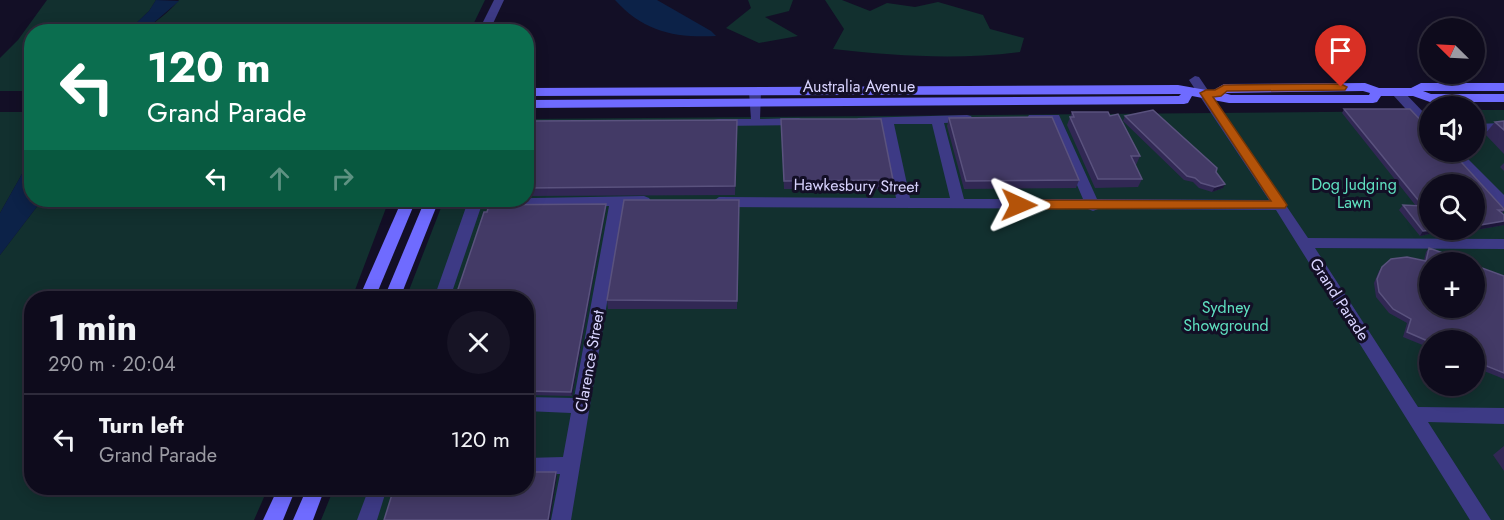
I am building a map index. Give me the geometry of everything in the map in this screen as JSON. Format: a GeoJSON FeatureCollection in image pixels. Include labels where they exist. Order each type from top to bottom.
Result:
{"type":"FeatureCollection","features":[{"type":"Feature","properties":{"kind":"main road","name":"Australia Avenue"},"geometry":{"type":"LineString","coordinates":[[534,104],[755,109],[1184,100],[1191,86]]}},
{"type":"Feature","properties":{"kind":"main road"},"geometry":{"type":"LineString","coordinates":[[1414,92],[1421,87],[1504,87]]}},
{"type":"Feature","properties":{"kind":"main road"},"geometry":{"type":"LineString","coordinates":[[1211,93],[1229,99],[1373,99],[1377,92],[1414,92],[1430,98],[1504,98]]}},
{"type":"Feature","properties":{"kind":"main road","name":"Australia Avenue"},"geometry":{"type":"LineString","coordinates":[[534,94],[755,109]]}},
{"type":"Feature","properties":{"kind":"main road"},"geometry":{"type":"LineString","coordinates":[[370,291],[406,207]]}},
{"type":"Feature","properties":{"kind":"main road"},"geometry":{"type":"LineString","coordinates":[[395,291],[429,207]]}},
{"type":"Feature","properties":{"kind":"main road"},"geometry":{"type":"LineString","coordinates":[[273,520],[284,495]]}},
{"type":"Feature","properties":{"kind":"main road"},"geometry":{"type":"LineString","coordinates":[[303,520],[313,495]]}},
{"type":"Feature","properties":{"kind":"street"},"geometry":{"type":"LineString","coordinates":[[487,24],[500,0]]}},
{"type":"Feature","properties":{"kind":"street"},"geometry":{"type":"LineString","coordinates":[[493,24],[500,0]]}},
{"type":"Feature","properties":{"kind":"street","name":"Grand Parade"},"geometry":{"type":"LineString","coordinates":[[1191,86],[1211,93],[1303,243],[1481,520]]}},
{"type":"Feature","properties":{"kind":"street"},"geometry":{"type":"LineString","coordinates":[[1397,92],[1419,115]]}},
{"type":"Feature","properties":{"kind":"street"},"geometry":{"type":"LineString","coordinates":[[710,123],[755,109],[810,122]]}},
{"type":"Feature","properties":{"kind":"street"},"geometry":{"type":"LineString","coordinates":[[1024,118],[1055,118],[1093,206]]}},
{"type":"Feature","properties":{"kind":"street"},"geometry":{"type":"LineString","coordinates":[[843,121],[980,119]]}},
{"type":"Feature","properties":{"kind":"street"},"geometry":{"type":"LineString","coordinates":[[887,120],[904,204]]}},
{"type":"Feature","properties":{"kind":"street"},"geometry":{"type":"LineString","coordinates":[[937,120],[958,204]]}},
{"type":"Feature","properties":{"kind":"street"},"geometry":{"type":"LineString","coordinates":[[1485,128],[1504,128]]}},
{"type":"Feature","properties":{"kind":"street"},"geometry":{"type":"LineString","coordinates":[[1464,162],[1504,203]]}},
{"type":"Feature","properties":{"kind":"street"},"geometry":{"type":"LineString","coordinates":[[534,201],[663,201]]}},
{"type":"Feature","properties":{"kind":"street","name":"Clarence Street"},"geometry":{"type":"LineString","coordinates":[[561,520],[617,201]]}},
{"type":"Feature","properties":{"kind":"street","name":"Hawkesbury Street"},"geometry":{"type":"LineString","coordinates":[[708,202],[1093,206],[1280,205]]}},
{"type":"Feature","properties":{"kind":"street"},"geometry":{"type":"LineString","coordinates":[[444,291],[473,207]]}},
{"type":"Feature","properties":{"kind":"street"},"geometry":{"type":"LineString","coordinates":[[1303,243],[1504,244]]}},
{"type":"Feature","properties":{"kind":"street"},"geometry":{"type":"LineString","coordinates":[[534,404],[581,406]]}},
{"type":"Feature","properties":{"kind":"street"},"geometry":{"type":"LineString","coordinates":[[1414,414],[1504,416]]}},
{"type":"Feature","properties":{"kind":"street"},"geometry":{"type":"LineString","coordinates":[[534,466],[571,465]]}},
{"type":"Feature","properties":{"kind":"street"},"geometry":{"type":"LineString","coordinates":[[367,520],[376,495]]}},
{"type":"Feature","properties":{"kind":"green space"},"geometry":{"type":"Polygon","coordinates":[[[47,0],[156,0],[149,11],[135,24],[30,24],[47,0]]]}},
{"type":"Feature","properties":{"kind":"green space"},"geometry":{"type":"Polygon","coordinates":[[[179,0],[485,0],[473,24],[153,24],[179,0]]]}},
{"type":"Feature","properties":{"kind":"green space"},"geometry":{"type":"Polygon","coordinates":[[[748,0],[793,0],[789,11],[765,17],[798,36],[759,43],[726,28],[751,8],[748,0]]]}},
{"type":"Feature","properties":{"kind":"green space"},"geometry":{"type":"Polygon","coordinates":[[[825,0],[842,0],[870,11],[887,3],[915,7],[938,2],[983,15],[990,29],[1024,38],[1020,52],[973,56],[880,54],[833,49],[844,29],[825,0]]]}},
{"type":"Feature","properties":{"kind":"green space"},"geometry":{"type":"Polygon","coordinates":[[[24,32],[24,91],[0,91],[0,58],[24,32]]]}},
{"type":"Feature","properties":{"kind":"green space","name":"Sydney Showground"},"geometry":{"type":"Polygon","coordinates":[[[1485,110],[1504,110],[1504,520],[321,520],[331,495],[534,495],[534,291],[409,291],[441,207],[534,207],[534,119],[1419,111],[1419,162],[1485,162],[1485,110]]]}},
{"type":"Feature","properties":{"kind":"green space"},"geometry":{"type":"Polygon","coordinates":[[[0,112],[24,112],[24,170],[0,213],[0,112]]]}},
{"type":"Feature","properties":{"kind":"green space"},"geometry":{"type":"Polygon","coordinates":[[[37,207],[386,207],[355,291],[24,291],[24,495],[265,495],[254,520],[0,520],[0,255],[37,207]]]}},
{"type":"Feature","properties":{"kind":"water"},"geometry":{"type":"Polygon","coordinates":[[[156,0],[179,1],[152,24],[135,24],[149,11],[156,0]]]}},
{"type":"Feature","properties":{"kind":"water"},"geometry":{"type":"Polygon","coordinates":[[[615,0],[657,0],[716,36],[687,36],[661,31],[637,19],[615,0]]]}},
{"type":"Feature","properties":{"kind":"water"},"geometry":{"type":"Polygon","coordinates":[[[24,170],[24,207],[37,207],[0,255],[0,213],[24,170]]]}},
{"type":"Feature","properties":{"kind":"building"},"geometry":{"type":"Polygon","coordinates":[[[1344,109],[1410,109],[1419,119],[1419,162],[1461,162],[1472,174],[1419,174],[1419,201],[1344,109]]]}},
{"type":"Feature","properties":{"kind":"building"},"geometry":{"type":"Polygon","coordinates":[[[1153,110],[1217,168],[1216,172],[1225,184],[1215,187],[1187,176],[1125,116],[1153,110]]]}},
{"type":"Feature","properties":{"kind":"building"},"geometry":{"type":"Polygon","coordinates":[[[1072,112],[1108,112],[1110,116],[1118,114],[1140,156],[1131,156],[1142,179],[1098,179],[1070,117],[1074,117],[1072,112]]]}},
{"type":"Feature","properties":{"kind":"building"},"geometry":{"type":"Polygon","coordinates":[[[1052,117],[1079,180],[966,181],[949,118],[1052,117]]]}},
{"type":"Feature","properties":{"kind":"building"},"geometry":{"type":"Polygon","coordinates":[[[781,119],[881,119],[893,180],[784,181],[781,119]]]}},
{"type":"Feature","properties":{"kind":"building"},"geometry":{"type":"Polygon","coordinates":[[[737,120],[735,186],[534,188],[534,121],[737,120]]]}},
{"type":"Feature","properties":{"kind":"building"},"geometry":{"type":"Polygon","coordinates":[[[1504,121],[1504,130],[1495,122],[1504,121]]]}},
{"type":"Feature","properties":{"kind":"building"},"geometry":{"type":"Polygon","coordinates":[[[1485,188],[1504,209],[1498,210],[1504,215],[1504,221],[1485,224],[1485,188]]]}},
{"type":"Feature","properties":{"kind":"building"},"geometry":{"type":"Polygon","coordinates":[[[624,200],[739,200],[737,301],[607,300],[624,200]]]}},
{"type":"Feature","properties":{"kind":"building"},"geometry":{"type":"Polygon","coordinates":[[[606,204],[571,392],[534,391],[534,291],[457,291],[484,212],[487,212],[488,207],[534,207],[534,205],[606,204]]]}},
{"type":"Feature","properties":{"kind":"building"},"geometry":{"type":"Polygon","coordinates":[[[1403,205],[1419,206],[1419,226],[1403,205]]]}},
{"type":"Feature","properties":{"kind":"building"},"geometry":{"type":"Polygon","coordinates":[[[1429,248],[1440,252],[1428,252],[1429,248]]]}},
{"type":"Feature","properties":{"kind":"building"},"geometry":{"type":"Polygon","coordinates":[[[1407,257],[1419,260],[1419,318],[1485,318],[1485,269],[1504,276],[1504,373],[1485,365],[1485,330],[1419,330],[1419,337],[1407,332],[1411,319],[1393,309],[1379,292],[1377,279],[1382,267],[1391,259],[1407,257]]]}},
{"type":"Feature","properties":{"kind":"building"},"geometry":{"type":"Polygon","coordinates":[[[534,472],[556,472],[548,520],[384,520],[392,495],[534,495],[534,472]]]}},
{"type":"Feature","properties":{"kind":"route"},"geometry":{"type":"LineString","coordinates":[[1019,205],[1280,205],[1206,93],[1217,93],[1224,88],[1341,87]]}},
{"type":"Feature","properties":{"kind":"park label","name":"Dog Judging Lawn"},"geometry":{"type":"Point","coordinates":[1354,193]}}]}
